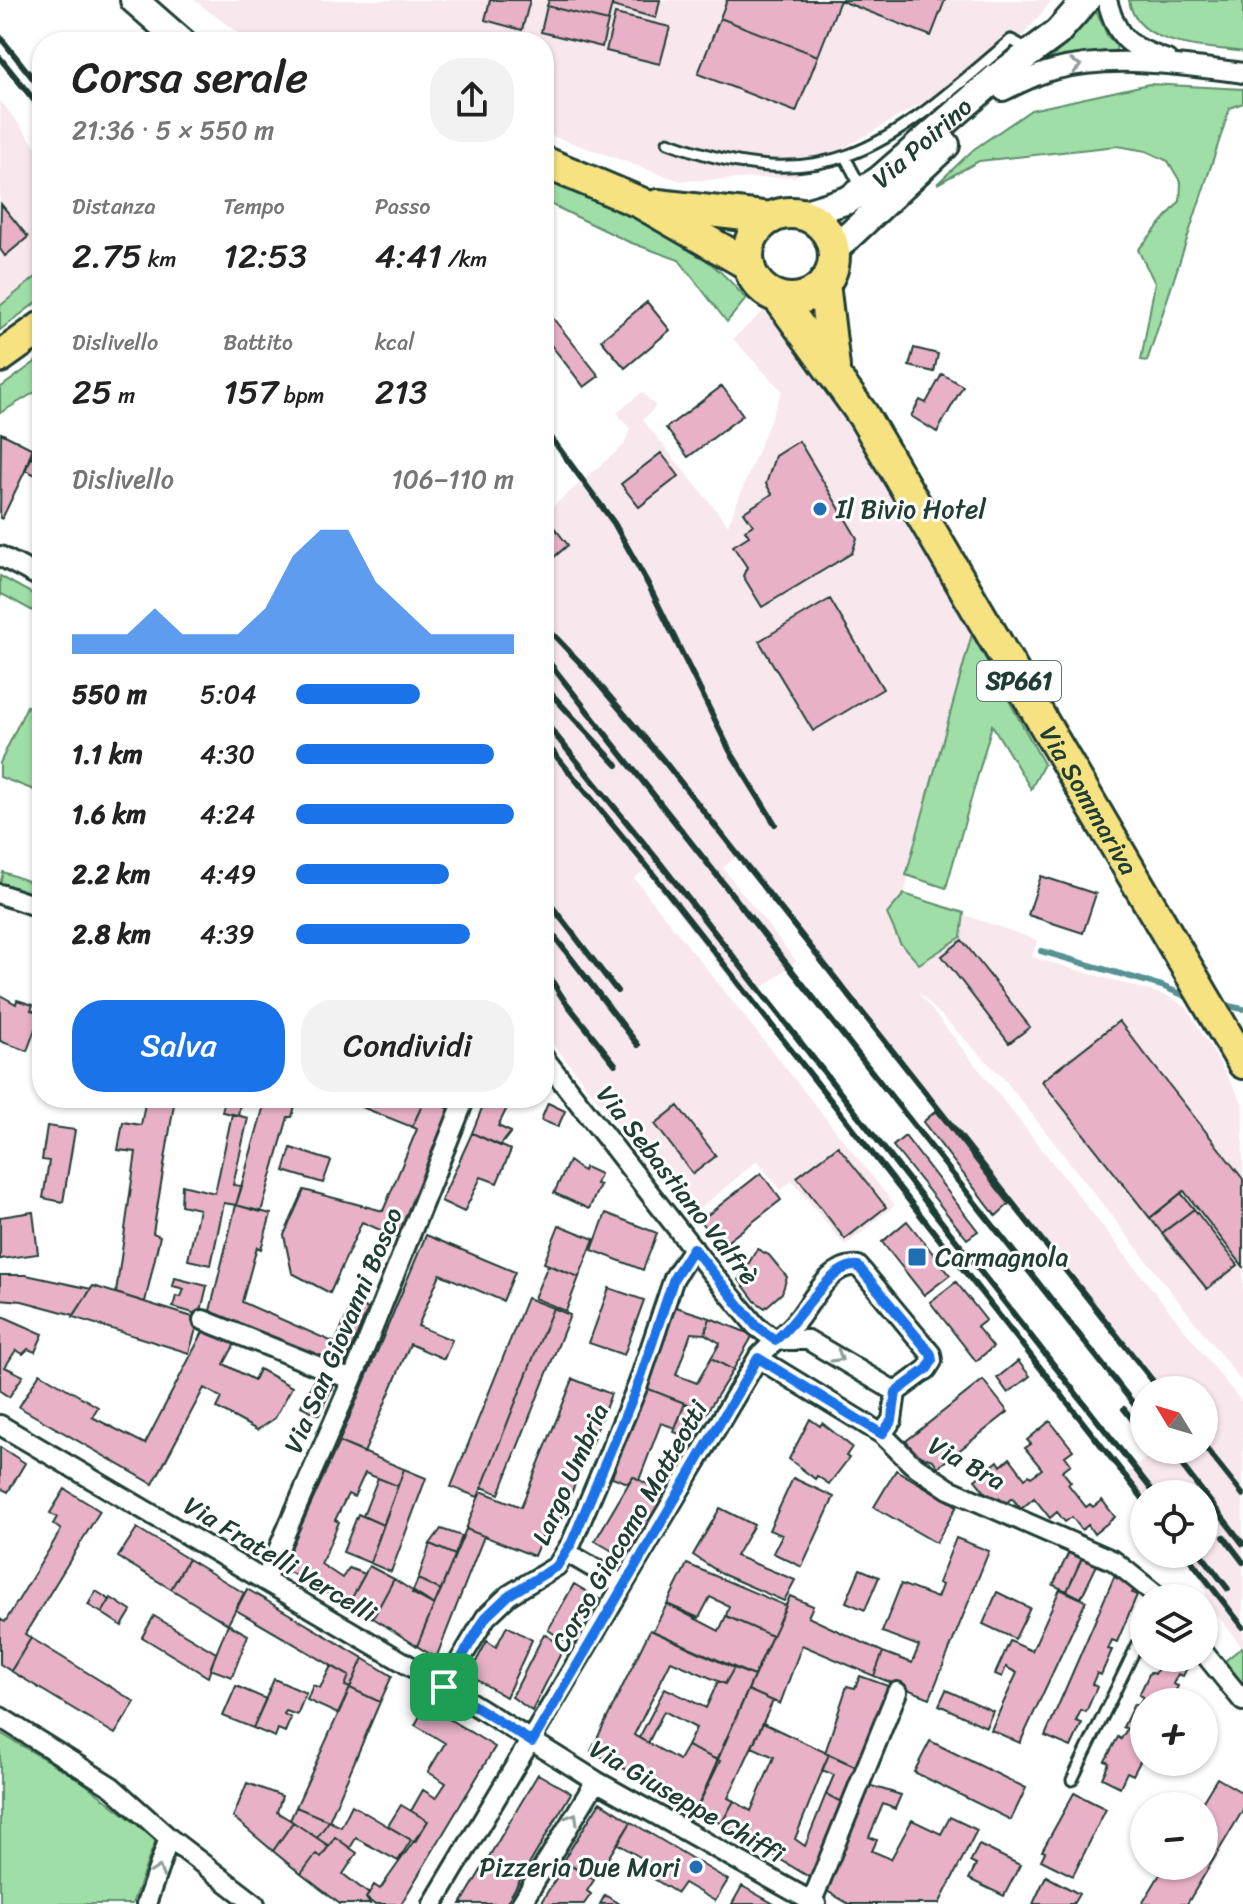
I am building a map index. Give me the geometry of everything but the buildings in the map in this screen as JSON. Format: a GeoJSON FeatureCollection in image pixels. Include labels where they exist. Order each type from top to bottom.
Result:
{"type":"FeatureCollection","features":[{"type":"Feature","properties":{"kind":"main road"},"geometry":{"type":"LineString","coordinates":[[134,0],[171,32]]}},
{"type":"Feature","properties":{"kind":"main road","name":"Via Poirino"},"geometry":{"type":"LineString","coordinates":[[641,203],[771,218],[802,214],[848,200],[996,78],[1057,33],[1086,0]]}},
{"type":"Feature","properties":{"kind":"main road","name":"Via Poirino"},"geometry":{"type":"LineString","coordinates":[[824,283],[831,273],[834,250],[1003,91],[1033,52]]}},
{"type":"Feature","properties":{"kind":"main road","name":"Via Poirino"},"geometry":{"type":"LineString","coordinates":[[554,166],[641,203],[749,265],[759,285],[778,297]]}},
{"type":"Feature","properties":{"kind":"main road"},"geometry":{"type":"LineString","coordinates":[[802,214],[823,227],[834,250]]}},
{"type":"Feature","properties":{"kind":"main road"},"geometry":{"type":"LineString","coordinates":[[749,265],[752,238],[771,218]]}},
{"type":"Feature","properties":{"kind":"main road"},"geometry":{"type":"LineString","coordinates":[[778,297],[804,297],[824,283]]}},
{"type":"Feature","properties":{"kind":"main road","name":"Via Sommariva"},"geometry":{"type":"LineString","coordinates":[[824,283],[835,372]]}},
{"type":"Feature","properties":{"kind":"main road","name":"Via Sommariva"},"geometry":{"type":"LineString","coordinates":[[778,297],[835,372],[1243,1063]]}},
{"type":"Feature","properties":{"kind":"main road"},"geometry":{"type":"LineString","coordinates":[[0,357],[32,334]]}},
{"type":"Feature","properties":{"kind":"street"},"geometry":{"type":"LineString","coordinates":[[1107,0],[1114,28],[1124,40],[1181,65]]}},
{"type":"Feature","properties":{"kind":"street"},"geometry":{"type":"LineString","coordinates":[[1003,91],[1052,70],[1100,62],[1181,65],[1243,73]]}},
{"type":"Feature","properties":{"kind":"street"},"geometry":{"type":"LineString","coordinates":[[0,556],[32,573]]}},
{"type":"Feature","properties":{"kind":"street"},"geometry":{"type":"LineString","coordinates":[[0,894],[32,905]]}},
{"type":"Feature","properties":{"kind":"street","name":"Via Sebastiano Valfrè"},"geometry":{"type":"LineString","coordinates":[[554,1071],[756,1326],[775,1340]]}},
{"type":"Feature","properties":{"kind":"street","name":"Via San Giovanni Bosco"},"geometry":{"type":"LineString","coordinates":[[265,1580],[352,1380],[461,1108]]}},
{"type":"Feature","properties":{"kind":"street","name":"Largo Umbria"},"geometry":{"type":"LineString","coordinates":[[444,1687],[486,1617],[509,1595],[557,1566],[566,1552],[638,1385],[674,1278],[693,1248]]}},
{"type":"Feature","properties":{"kind":"street","name":"Corso Giacomo Matteotti"},"geometry":{"type":"LineString","coordinates":[[433,1904],[758,1358],[796,1322],[831,1277],[846,1266],[858,1266],[931,1354],[932,1361],[927,1369],[896,1392]]}},
{"type":"Feature","properties":{"kind":"street"},"geometry":{"type":"LineString","coordinates":[[203,1320],[352,1380]]}},
{"type":"Feature","properties":{"kind":"street"},"geometry":{"type":"LineString","coordinates":[[775,1340],[808,1340],[896,1392],[892,1420],[882,1434]]}},
{"type":"Feature","properties":{"kind":"street","name":"Via Bra"},"geometry":{"type":"LineString","coordinates":[[758,1358],[882,1434],[911,1463],[949,1489],[1114,1561],[1143,1584]]}},
{"type":"Feature","properties":{"kind":"street","name":"Via Fratelli Vercelli"},"geometry":{"type":"LineString","coordinates":[[0,1425],[265,1580],[532,1742]]}},
{"type":"Feature","properties":{"kind":"street"},"geometry":{"type":"LineString","coordinates":[[566,1552],[623,1585]]}},
{"type":"Feature","properties":{"kind":"street"},"geometry":{"type":"LineString","coordinates":[[1218,1670],[1243,1701]]}},
{"type":"Feature","properties":{"kind":"street"},"geometry":{"type":"LineString","coordinates":[[814,1903],[897,1692]]}},
{"type":"Feature","properties":{"kind":"street"},"geometry":{"type":"LineString","coordinates":[[0,1717],[112,1787],[169,1838],[255,1904]]}},
{"type":"Feature","properties":{"kind":"street","name":"Via Giuseppe Chiffi"},"geometry":{"type":"LineString","coordinates":[[532,1742],[814,1903]]}},
{"type":"Feature","properties":{"kind":"street"},"geometry":{"type":"LineString","coordinates":[[521,1904],[596,1781]]}},
{"type":"Feature","properties":{"kind":"street"},"geometry":{"type":"LineString","coordinates":[[146,1904],[169,1838]]}},
{"type":"Feature","properties":{"kind":"lane"},"geometry":{"type":"LineString","coordinates":[[668,142],[735,164],[789,169],[845,157],[886,139],[931,108],[1011,40],[1033,52]]}},
{"type":"Feature","properties":{"kind":"lane"},"geometry":{"type":"LineString","coordinates":[[845,157],[863,190]]}},
{"type":"Feature","properties":{"kind":"lane"},"geometry":{"type":"LineString","coordinates":[[1072,1780],[1130,1660]]}},
{"type":"Feature","properties":{"kind":"shaded area"},"geometry":{"type":"Polygon","coordinates":[[[194,0],[1052,0],[1010,52],[794,177],[680,181],[554,137],[554,32],[237,32],[194,0]]]}},
{"type":"Feature","properties":{"kind":"shaded area"},"geometry":{"type":"Polygon","coordinates":[[[0,100],[32,141],[32,306],[0,330],[0,100]]]}},
{"type":"Feature","properties":{"kind":"shaded area"},"geometry":{"type":"Polygon","coordinates":[[[768,307],[826,377],[915,517],[972,634],[904,894],[1037,940],[1032,957],[1168,996],[1187,1008],[1243,1103],[1243,1383],[1004,1079],[917,991],[1243,1404],[1243,1648],[1218,1616],[1218,1584],[1202,1584],[1195,1568],[1218,1568],[1218,1480],[1130,1480],[1130,1485],[1123,1476],[1139,1464],[1218,1464],[1218,1376],[1145,1376],[736,857],[723,868],[796,961],[747,1001],[645,870],[634,878],[895,1205],[845,1246],[792,1181],[781,1190],[757,1161],[691,1216],[554,1045],[554,505],[624,445],[630,429],[617,413],[642,392],[656,406],[643,420],[728,525],[782,391],[733,339],[768,307]]]}},
{"type":"Feature","properties":{"kind":"green space"},"geometry":{"type":"Polygon","coordinates":[[[1129,0],[1243,0],[1243,52],[1193,46],[1158,36],[1134,16],[1129,0]]]}},
{"type":"Feature","properties":{"kind":"green space"},"geometry":{"type":"Polygon","coordinates":[[[1096,11],[1108,37],[1117,45],[1115,53],[1083,54],[1043,67],[1096,11]]]}},
{"type":"Feature","properties":{"kind":"green space"},"geometry":{"type":"Polygon","coordinates":[[[1149,84],[1243,89],[1243,103],[1230,108],[1147,361],[1141,360],[1155,283],[1138,250],[1180,201],[1181,183],[1168,161],[1146,151],[1117,146],[979,161],[937,184],[974,149],[1031,110],[1149,84]]]}},
{"type":"Feature","properties":{"kind":"green space"},"geometry":{"type":"Polygon","coordinates":[[[554,173],[626,208],[679,239],[726,277],[746,299],[727,322],[679,260],[629,242],[554,206],[554,173]]]}},
{"type":"Feature","properties":{"kind":"green space"},"geometry":{"type":"Polygon","coordinates":[[[32,280],[32,306],[0,330],[0,306],[32,280]]]}},
{"type":"Feature","properties":{"kind":"green space"},"geometry":{"type":"Polygon","coordinates":[[[32,364],[32,394],[0,413],[0,388],[32,364]]]}},
{"type":"Feature","properties":{"kind":"green space"},"geometry":{"type":"Polygon","coordinates":[[[0,576],[32,594],[32,610],[2,594],[0,597],[0,576]]]}},
{"type":"Feature","properties":{"kind":"green space"},"geometry":{"type":"Polygon","coordinates":[[[972,634],[1044,764],[1031,789],[992,725],[946,888],[906,875],[972,634]]]}},
{"type":"Feature","properties":{"kind":"green space"},"geometry":{"type":"Polygon","coordinates":[[[27,706],[32,709],[32,789],[0,777],[0,763],[27,706]]]}},
{"type":"Feature","properties":{"kind":"green space"},"geometry":{"type":"Polygon","coordinates":[[[3,872],[32,882],[32,895],[0,884],[3,872]]]}},
{"type":"Feature","properties":{"kind":"green space"},"geometry":{"type":"Polygon","coordinates":[[[904,894],[964,913],[961,937],[919,964],[900,943],[887,914],[904,894]]]}},
{"type":"Feature","properties":{"kind":"green space"},"geometry":{"type":"Polygon","coordinates":[[[1243,1648],[1243,1684],[1225,1661],[1243,1648]]]}},
{"type":"Feature","properties":{"kind":"green space"},"geometry":{"type":"Polygon","coordinates":[[[0,1733],[80,1780],[156,1839],[132,1904],[0,1904],[0,1733]]]}},
{"type":"Feature","properties":{"kind":"waterway"},"geometry":{"type":"LineString","coordinates":[[1041,951],[1162,986],[1192,999]]}},
{"type":"Feature","properties":{"kind":"waterway"},"geometry":{"type":"LineString","coordinates":[[1219,1004],[1243,1009]]}},
{"type":"Feature","properties":{"kind":"railway"},"geometry":{"type":"LineString","coordinates":[[0,37],[32,77]]}},
{"type":"Feature","properties":{"kind":"railway"},"geometry":{"type":"LineString","coordinates":[[0,58],[32,98]]}},
{"type":"Feature","properties":{"kind":"railway"},"geometry":{"type":"LineString","coordinates":[[554,442],[614,523],[648,584],[730,751],[775,824]]}},
{"type":"Feature","properties":{"kind":"railway"},"geometry":{"type":"LineString","coordinates":[[554,635],[664,761],[1149,1376]]}},
{"type":"Feature","properties":{"kind":"railway"},"geometry":{"type":"LineString","coordinates":[[554,669],[1130,1399]]}},
{"type":"Feature","properties":{"kind":"railway"},"geometry":{"type":"LineString","coordinates":[[554,697],[617,765]]}},
{"type":"Feature","properties":{"kind":"railway"},"geometry":{"type":"LineString","coordinates":[[554,733],[660,863],[1144,1480]]}},
{"type":"Feature","properties":{"kind":"railway"},"geometry":{"type":"LineString","coordinates":[[554,753],[650,870],[1130,1482]]}},
{"type":"Feature","properties":{"kind":"railway"},"geometry":{"type":"LineString","coordinates":[[554,909],[617,991]]}},
{"type":"Feature","properties":{"kind":"railway"},"geometry":{"type":"LineString","coordinates":[[554,936],[638,1045]]}},
{"type":"Feature","properties":{"kind":"railway"},"geometry":{"type":"LineString","coordinates":[[554,984],[615,1064]]}},
{"type":"Feature","properties":{"kind":"railway"},"geometry":{"type":"LineString","coordinates":[[1124,1409],[1130,1416]]}},
{"type":"Feature","properties":{"kind":"railway"},"geometry":{"type":"LineString","coordinates":[[1181,1464],[1243,1544]]}},
{"type":"Feature","properties":{"kind":"railway"},"geometry":{"type":"LineString","coordinates":[[1218,1464],[1243,1495]]}},
{"type":"Feature","properties":{"kind":"railway"},"geometry":{"type":"LineString","coordinates":[[1224,1537],[1243,1562]]}},
{"type":"Feature","properties":{"kind":"railway"},"geometry":{"type":"LineString","coordinates":[[1197,1568],[1243,1627]]}},
{"type":"Feature","properties":{"kind":"railway"},"geometry":{"type":"LineString","coordinates":[[1212,1568],[1228,1589]]}},
{"type":"Feature","properties":{"kind":"place","name":"Il Bivio Hotel"},"geometry":{"type":"Point","coordinates":[820,509]}},
{"type":"Feature","properties":{"kind":"place","name":"Carmagnola"},"geometry":{"type":"Point","coordinates":[917,1257]}},
{"type":"Feature","properties":{"kind":"place","name":"Pizzeria Due Mori"},"geometry":{"type":"Point","coordinates":[696,1867]}},
{"type":"Feature","properties":{"kind":"route"},"geometry":{"type":"LineString","coordinates":[[693,1248],[756,1326],[775,1340],[796,1322],[831,1277],[846,1266],[858,1266],[931,1354],[932,1361],[927,1369],[896,1392],[892,1420],[882,1434],[758,1358],[532,1742],[444,1687],[486,1617],[509,1595],[536,1582],[557,1566],[572,1542],[638,1385],[679,1265],[693,1248]]}}]}
